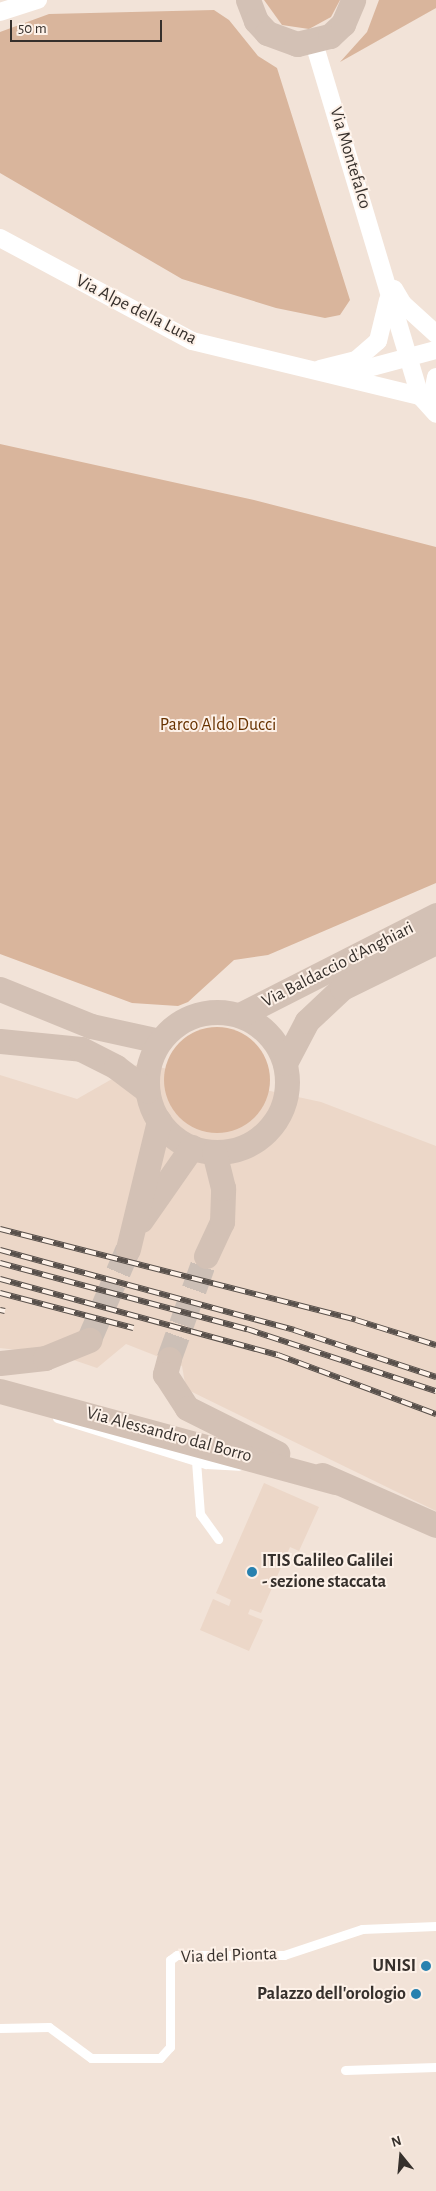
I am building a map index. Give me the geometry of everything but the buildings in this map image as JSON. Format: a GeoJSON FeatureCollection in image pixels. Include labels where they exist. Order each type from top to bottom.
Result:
{"type":"FeatureCollection","features":[{"type":"Feature","properties":{"kind":"main road"},"geometry":{"type":"LineString","coordinates":[[248,0],[256,21],[267,33],[281,41],[314,43],[343,24],[353,0]]}},
{"type":"Feature","properties":{"kind":"main road","name":"Via Baldaccio d'Anghiari"},"geometry":{"type":"LineString","coordinates":[[240,1015],[436,915]]}},
{"type":"Feature","properties":{"kind":"main road","name":"Via Baldaccio d'Anghiari"},"geometry":{"type":"LineString","coordinates":[[285,1063],[307,1021],[342,988],[436,942]]}},
{"type":"Feature","properties":{"kind":"main road"},"geometry":{"type":"LineString","coordinates":[[0,988],[91,1026],[159,1042]]}},
{"type":"Feature","properties":{"kind":"main road"},"geometry":{"type":"LineString","coordinates":[[195,1015],[240,1015],[268,1034],[285,1063],[286,1092],[272,1125],[242,1147],[203,1150],[143,1215],[128,1249],[159,1121],[147,1090],[151,1057],[159,1042],[175,1025],[195,1015]]}},
{"type":"Feature","properties":{"kind":"main road"},"geometry":{"type":"LineString","coordinates":[[0,1042],[57,1045],[89,1053],[147,1090]]}},
{"type":"Feature","properties":{"kind":"main road"},"geometry":{"type":"LineString","coordinates":[[159,1121],[203,1150],[223,1188],[222,1222],[206,1256]]}},
{"type":"Feature","properties":{"kind":"main road"},"geometry":{"type":"LineString","coordinates":[[0,1362],[45,1358],[89,1340]]}},
{"type":"Feature","properties":{"kind":"main road"},"geometry":{"type":"LineString","coordinates":[[168,1361],[165,1374],[172,1392],[187,1408],[336,1482],[436,1525]]}},
{"type":"Feature","properties":{"kind":"main road","name":"Via Alessandro dal Borro"},"geometry":{"type":"LineString","coordinates":[[0,1391],[292,1468],[336,1482]]}},
{"type":"Feature","properties":{"kind":"street"},"geometry":{"type":"LineString","coordinates":[[0,12],[38,0]]}},
{"type":"Feature","properties":{"kind":"street","name":"Via Montefalco"},"geometry":{"type":"LineString","coordinates":[[314,43],[420,396],[436,414]]}},
{"type":"Feature","properties":{"kind":"street","name":"Via Alpe della Luna"},"geometry":{"type":"LineString","coordinates":[[0,238],[192,341],[319,370],[420,396]]}},
{"type":"Feature","properties":{"kind":"street","name":"Via Montefalco"},"geometry":{"type":"LineString","coordinates":[[387,281],[402,304],[436,334]]}},
{"type":"Feature","properties":{"kind":"street","name":"Via Montefalco"},"geometry":{"type":"LineString","coordinates":[[319,370],[356,360],[378,341],[387,281]]}},
{"type":"Feature","properties":{"kind":"street"},"geometry":{"type":"LineString","coordinates":[[339,376],[436,350]]}},
{"type":"Feature","properties":{"kind":"street"},"geometry":{"type":"LineString","coordinates":[[436,376],[432,398],[436,409]]}},
{"type":"Feature","properties":{"kind":"lane"},"geometry":{"type":"LineString","coordinates":[[0,1398],[196,1461],[292,1468]]}},
{"type":"Feature","properties":{"kind":"lane"},"geometry":{"type":"LineString","coordinates":[[196,1461],[200,1514],[218,1539]]}},
{"type":"Feature","properties":{"kind":"lane","name":"Via del Pionta"},"geometry":{"type":"LineString","coordinates":[[0,2028],[49,2027],[91,2058],[160,2058],[170,2047],[170,1960],[177,1955],[284,1955],[362,1928],[436,1926]]}},
{"type":"Feature","properties":{"kind":"lane"},"geometry":{"type":"LineString","coordinates":[[345,2070],[436,2067]]}},
{"type":"Feature","properties":{"kind":"shaded area"},"geometry":{"type":"Polygon","coordinates":[[[140,1063],[321,1102],[436,1146],[436,1511],[186,1389],[182,1366],[126,1344],[97,1368],[59,1355],[0,1348],[0,1075],[77,1099],[140,1063]]]}},
{"type":"Feature","properties":{"kind":"shaded area","name":"ITIS Galileo Galilei - sezione staccata"},"geometry":{"type":"Polygon","coordinates":[[[264,1483],[319,1507],[299,1551],[290,1547],[261,1613],[250,1609],[248,1614],[263,1620],[249,1651],[200,1630],[213,1599],[229,1606],[231,1600],[216,1593],[264,1483]]]}},
{"type":"Feature","properties":{"kind":"green space"},"geometry":{"type":"Polygon","coordinates":[[[264,0],[340,0],[331,17],[309,29],[282,25],[264,0]]]}},
{"type":"Feature","properties":{"kind":"green space"},"geometry":{"type":"Polygon","coordinates":[[[379,0],[436,0],[436,8],[340,62],[367,32],[379,0]]]}},
{"type":"Feature","properties":{"kind":"green space"},"geometry":{"type":"Polygon","coordinates":[[[214,10],[229,20],[258,56],[277,68],[350,300],[340,315],[325,318],[276,308],[182,279],[0,173],[0,32],[49,14],[214,10]]]}},
{"type":"Feature","properties":{"kind":"green space","name":"Parco Aldo Ducci"},"geometry":{"type":"Polygon","coordinates":[[[0,444],[254,500],[436,547],[436,883],[268,955],[234,960],[188,1002],[178,1006],[132,1003],[0,954],[0,444]]]}},
{"type":"Feature","properties":{"kind":"green space"},"geometry":{"type":"Polygon","coordinates":[[[217,1027],[237,1031],[255,1042],[266,1060],[270,1080],[266,1100],[255,1118],[237,1129],[217,1133],[197,1129],[179,1118],[168,1100],[164,1080],[168,1060],[179,1042],[197,1031],[217,1027]]]}},
{"type":"Feature","properties":{"kind":"tunnel"},"geometry":{"type":"LineString","coordinates":[[89,1340],[128,1249]]}},
{"type":"Feature","properties":{"kind":"tunnel"},"geometry":{"type":"LineString","coordinates":[[169,1359],[206,1256]]}},
{"type":"Feature","properties":{"kind":"railway"},"geometry":{"type":"LineString","coordinates":[[0,1229],[356,1320],[436,1345]]}},
{"type":"Feature","properties":{"kind":"railway"},"geometry":{"type":"LineString","coordinates":[[0,1250],[294,1330],[436,1377]]}},
{"type":"Feature","properties":{"kind":"railway"},"geometry":{"type":"LineString","coordinates":[[0,1263],[247,1329],[436,1391]]}},
{"type":"Feature","properties":{"kind":"railway"},"geometry":{"type":"LineString","coordinates":[[0,1279],[278,1355],[436,1414]]}},
{"type":"Feature","properties":{"kind":"railway"},"geometry":{"type":"LineString","coordinates":[[0,1293],[133,1328]]}},
{"type":"Feature","properties":{"kind":"railway"},"geometry":{"type":"LineString","coordinates":[[0,1310],[5,1311]]}},
{"type":"Feature","properties":{"kind":"place","name":"ITIS Galileo Galilei - sezione staccata"},"geometry":{"type":"Point","coordinates":[252,1572]}},
{"type":"Feature","properties":{"kind":"place","name":"UNISI"},"geometry":{"type":"Point","coordinates":[426,1966]}},
{"type":"Feature","properties":{"kind":"place","name":"Palazzo dell'orologio"},"geometry":{"type":"Point","coordinates":[416,1994]}}]}
